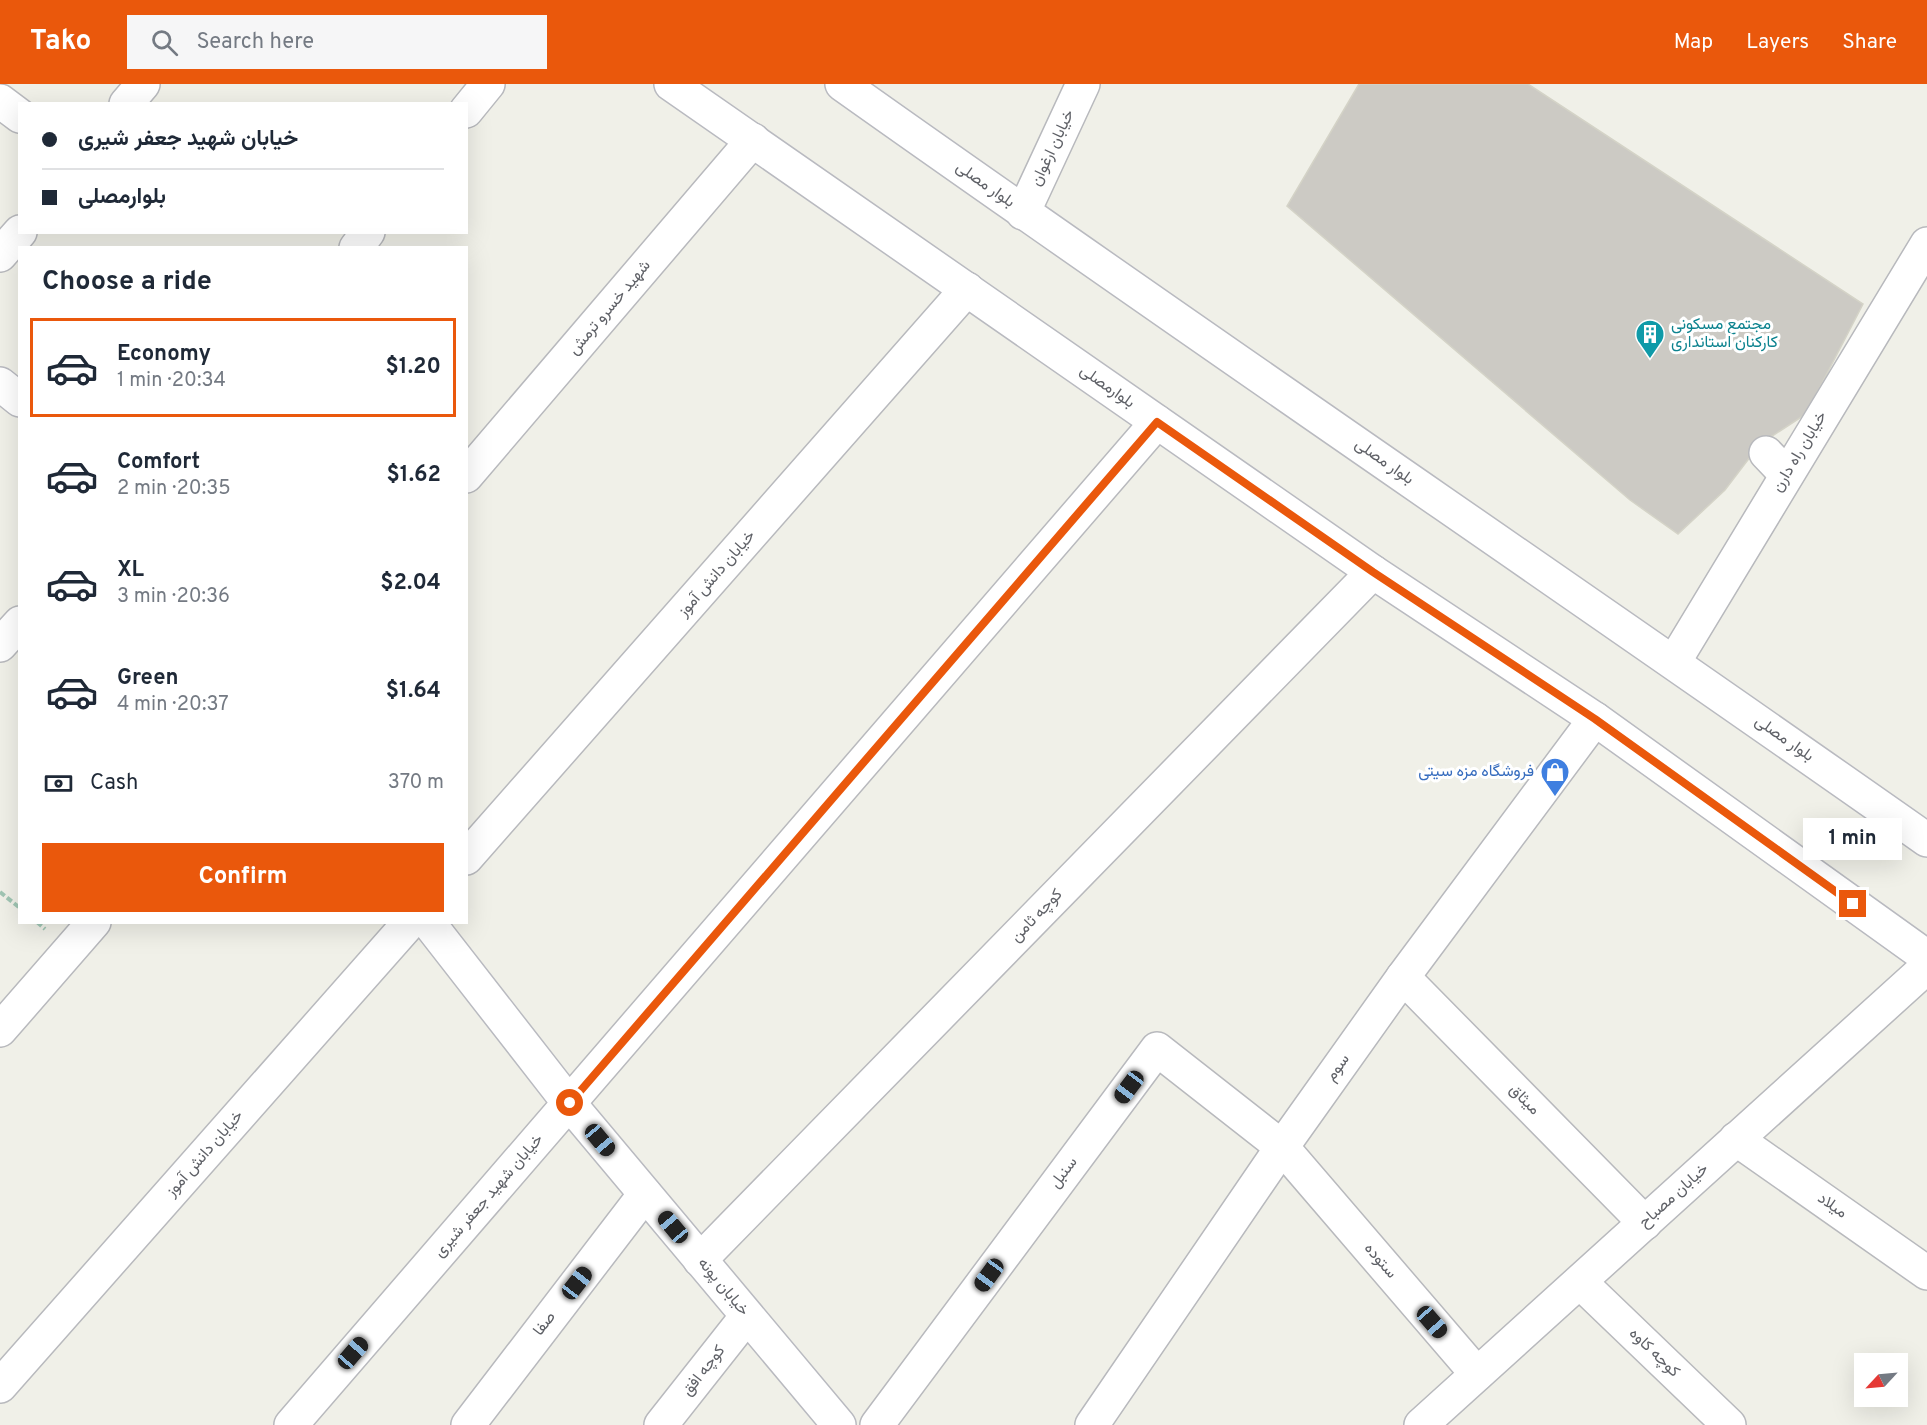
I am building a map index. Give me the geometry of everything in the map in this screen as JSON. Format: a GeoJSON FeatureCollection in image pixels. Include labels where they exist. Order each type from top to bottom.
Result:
{"type":"FeatureCollection","features":[{"type":"Feature","properties":{"kind":"street"},"geometry":{"type":"LineString","coordinates":[[128,102],[143,84]]}},
{"type":"Feature","properties":{"kind":"street"},"geometry":{"type":"LineString","coordinates":[[468,109],[488,84]]}},
{"type":"Feature","properties":{"kind":"street","name":"بلوارمصلی"},"geometry":{"type":"LineString","coordinates":[[671,84],[1373,572],[1595,719],[1927,957]]}},
{"type":"Feature","properties":{"kind":"street","name":"بلوار مصلی"},"geometry":{"type":"LineString","coordinates":[[842,84],[1023,213],[1674,662],[1927,840]]}},
{"type":"Feature","properties":{"kind":"street","name":"خیابان ارغوان"},"geometry":{"type":"LineString","coordinates":[[1023,213],[1083,84]]}},
{"type":"Feature","properties":{"kind":"street"},"geometry":{"type":"LineString","coordinates":[[0,101],[18,114]]}},
{"type":"Feature","properties":{"kind":"street","name":"شهید خسرو ترمش"},"geometry":{"type":"LineString","coordinates":[[468,475],[753,140]]}},
{"type":"Feature","properties":{"kind":"street"},"geometry":{"type":"LineString","coordinates":[[0,255],[18,234]]}},
{"type":"Feature","properties":{"kind":"street","name":"خیابان راه دارن"},"geometry":{"type":"LineString","coordinates":[[1674,662],[1776,464],[1927,244]]}},
{"type":"Feature","properties":{"kind":"street","name":"خیابان دانش آموز"},"geometry":{"type":"LineString","coordinates":[[468,856],[967,289]]}},
{"type":"Feature","properties":{"kind":"street"},"geometry":{"type":"LineString","coordinates":[[0,384],[18,398]]}},
{"type":"Feature","properties":{"kind":"street","name":"خیابان شهید جعفر شیری"},"geometry":{"type":"LineString","coordinates":[[291,1425],[1157,422]]}},
{"type":"Feature","properties":{"kind":"street","name":"کوچه ثامن"},"geometry":{"type":"LineString","coordinates":[[700,1260],[1373,572]]}},
{"type":"Feature","properties":{"kind":"street","name":"سوم"},"geometry":{"type":"LineString","coordinates":[[1092,1425],[1282,1147],[1403,977],[1595,719]]}},
{"type":"Feature","properties":{"kind":"street"},"geometry":{"type":"LineString","coordinates":[[0,1030],[92,924]]}},
{"type":"Feature","properties":{"kind":"street","name":"خیابان دانش آموز"},"geometry":{"type":"LineString","coordinates":[[0,1386],[408,924]]}},
{"type":"Feature","properties":{"kind":"street","name":"خیابان پونه"},"geometry":{"type":"LineString","coordinates":[[431,924],[570,1103],[837,1424]]}},
{"type":"Feature","properties":{"kind":"street","name":"خیابان مصباح"},"geometry":{"type":"LineString","coordinates":[[1421,1425],[1927,967]]}},
{"type":"Feature","properties":{"kind":"street","name":"میثاق"},"geometry":{"type":"LineString","coordinates":[[1403,977],[1645,1223]]}},
{"type":"Feature","properties":{"kind":"street","name":"سنبل"},"geometry":{"type":"LineString","coordinates":[[877,1425],[1157,1049],[1282,1147]]}},
{"type":"Feature","properties":{"kind":"street","name":"میلاد"},"geometry":{"type":"LineString","coordinates":[[1736,1140],[1927,1273]]}},
{"type":"Feature","properties":{"kind":"street","name":"ستوده"},"geometry":{"type":"LineString","coordinates":[[1282,1147],[1477,1374]]}},
{"type":"Feature","properties":{"kind":"street","name":"صفا"},"geometry":{"type":"LineString","coordinates":[[468,1425],[645,1194]]}},
{"type":"Feature","properties":{"kind":"street","name":"کوچه کاوه"},"geometry":{"type":"LineString","coordinates":[[1580,1282],[1730,1425]]}},
{"type":"Feature","properties":{"kind":"street","name":"کوچه افق"},"geometry":{"type":"LineString","coordinates":[[661,1425],[747,1316]]}},
{"type":"Feature","properties":{"kind":"path"},"geometry":{"type":"LineString","coordinates":[[0,892],[18,906]]}},
{"type":"Feature","properties":{"kind":"building","name":"مجتمع مسکونی کارکنان استانداری"},"geometry":{"type":"Polygon","coordinates":[[[1359,84],[1528,84],[1863,304],[1806,414],[1760,444],[1725,490],[1678,534],[1630,500],[1287,206],[1359,84]]]}},
{"type":"Feature","properties":{"kind":"place","name":"مجتمع مسکونی کارکنان استانداری"},"geometry":{"type":"Point","coordinates":[1650,360]}},
{"type":"Feature","properties":{"kind":"place","name":"فروشگاه مزه سیتی"},"geometry":{"type":"Point","coordinates":[1555,798]}},
{"type":"Feature","properties":{"kind":"route"},"geometry":{"type":"LineString","coordinates":[[570,1103],[1157,422],[1373,572],[1595,719],[1853,904]]}}]}
